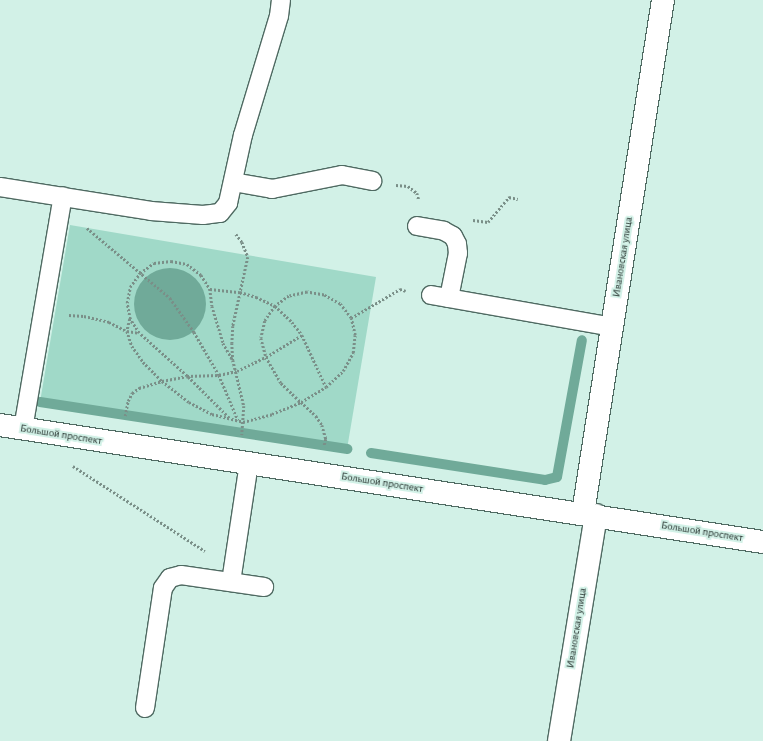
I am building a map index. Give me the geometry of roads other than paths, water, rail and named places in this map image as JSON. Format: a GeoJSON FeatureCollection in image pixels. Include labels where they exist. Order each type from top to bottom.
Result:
{"type":"FeatureCollection","features":[{"type":"Feature","properties":{"kind":"street","name":"Ивановская улица"},"geometry":{"type":"LineString","coordinates":[[559,741],[612,327],[663,0]]}},
{"type":"Feature","properties":{"kind":"street","name":"Большой проспект"},"geometry":{"type":"LineString","coordinates":[[0,425],[589,514],[763,542]]}},
{"type":"Feature","properties":{"kind":"lane"},"geometry":{"type":"LineString","coordinates":[[0,187],[62,201],[203,215],[220,213],[228,203],[243,135],[278,16],[281,0]]}},
{"type":"Feature","properties":{"kind":"lane"},"geometry":{"type":"LineString","coordinates":[[232,182],[272,189],[342,175],[372,181]]}},
{"type":"Feature","properties":{"kind":"lane"},"geometry":{"type":"LineString","coordinates":[[24,429],[62,201]]}},
{"type":"Feature","properties":{"kind":"lane"},"geometry":{"type":"LineString","coordinates":[[417,226],[444,231],[453,236],[457,244],[458,253],[449,298]]}},
{"type":"Feature","properties":{"kind":"lane"},"geometry":{"type":"LineString","coordinates":[[431,295],[612,327]]}},
{"type":"Feature","properties":{"kind":"lane"},"geometry":{"type":"LineString","coordinates":[[232,576],[249,463]]}},
{"type":"Feature","properties":{"kind":"lane"},"geometry":{"type":"LineString","coordinates":[[145,708],[163,588],[170,578],[181,575],[232,576],[264,587]]}},
{"type":"Feature","properties":{"kind":"waterway"},"geometry":{"type":"LineString","coordinates":[[371,453],[545,480],[557,477],[582,340]]}},
{"type":"Feature","properties":{"kind":"waterway"},"geometry":{"type":"LineString","coordinates":[[40,402],[347,449]]}}]}
